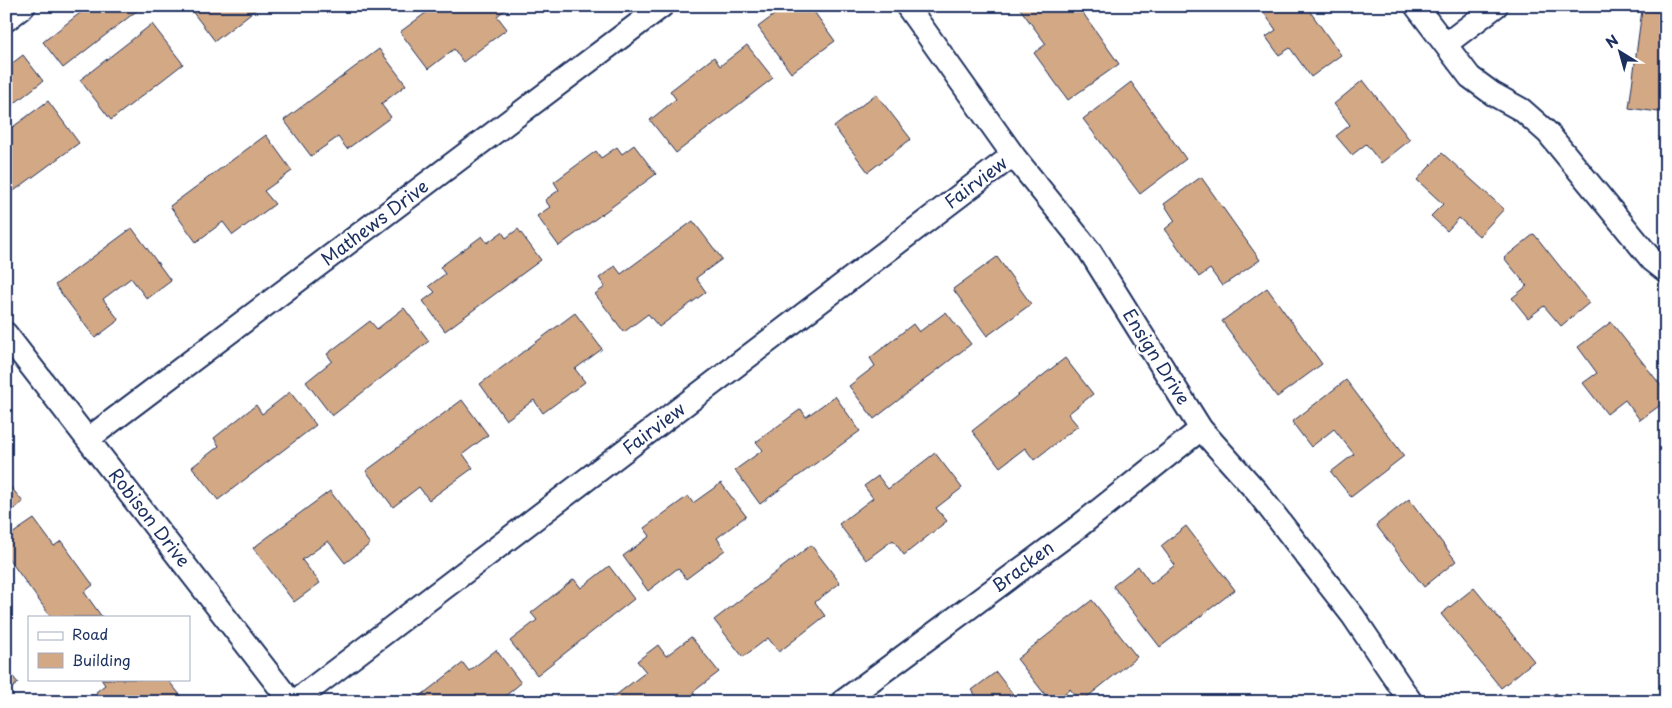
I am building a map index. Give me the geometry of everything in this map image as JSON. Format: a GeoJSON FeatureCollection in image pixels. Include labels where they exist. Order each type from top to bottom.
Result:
{"type":"FeatureCollection","features":[{"type":"Feature","properties":{"kind":"street"},"geometry":{"type":"LineString","coordinates":[[6,20],[24,6]]}},
{"type":"Feature","properties":{"kind":"street","name":"Mathews Drive"},"geometry":{"type":"LineString","coordinates":[[88,439],[662,6]]}},
{"type":"Feature","properties":{"kind":"street"},"geometry":{"type":"LineString","coordinates":[[1416,6],[1470,77],[1492,94],[1522,110],[1548,133],[1652,260],[1666,271]]}},
{"type":"Feature","properties":{"kind":"street"},"geometry":{"type":"LineString","coordinates":[[1446,44],[1496,6]]}},
{"type":"Feature","properties":{"kind":"street","name":"Ensign Drive"},"geometry":{"type":"LineString","coordinates":[[907,7],[1014,155],[1090,250],[1201,429],[1258,492],[1347,608],[1411,702]]}},
{"type":"Feature","properties":{"kind":"street","name":"Fairview"},"geometry":{"type":"LineString","coordinates":[[292,702],[1014,155]]}},
{"type":"Feature","properties":{"kind":"street","name":"Robison Drive"},"geometry":{"type":"LineString","coordinates":[[6,334],[292,702]]}},
{"type":"Feature","properties":{"kind":"street","name":"Bracken"},"geometry":{"type":"LineString","coordinates":[[842,702],[1078,527],[1201,429]]}},
{"type":"Feature","properties":{"kind":"building"},"geometry":{"type":"Polygon","coordinates":[[[89,6],[143,6],[63,68],[43,42],[89,6]]]}},
{"type":"Feature","properties":{"kind":"building"},"geometry":{"type":"Polygon","coordinates":[[[188,6],[260,6],[215,41],[188,6]]]}},
{"type":"Feature","properties":{"kind":"building"},"geometry":{"type":"Polygon","coordinates":[[[435,6],[510,6],[497,16],[507,29],[463,62],[454,49],[428,69],[400,32],[435,6]]]}},
{"type":"Feature","properties":{"kind":"building"},"geometry":{"type":"Polygon","coordinates":[[[786,6],[810,6],[835,41],[791,73],[758,27],[786,6]]]}},
{"type":"Feature","properties":{"kind":"building"},"geometry":{"type":"Polygon","coordinates":[[[1018,6],[1078,6],[1119,64],[1068,100],[1034,53],[1046,44],[1018,6]]]}},
{"type":"Feature","properties":{"kind":"building"},"geometry":{"type":"Polygon","coordinates":[[[1267,6],[1306,6],[1341,55],[1311,77],[1290,48],[1279,55],[1266,37],[1276,30],[1262,10],[1267,6]]]}},
{"type":"Feature","properties":{"kind":"building"},"geometry":{"type":"Polygon","coordinates":[[[1642,10],[1666,13],[1666,113],[1629,108],[1642,10]]]}},
{"type":"Feature","properties":{"kind":"building"},"geometry":{"type":"Polygon","coordinates":[[[152,24],[183,64],[111,120],[80,80],[152,24]]]}},
{"type":"Feature","properties":{"kind":"building"},"geometry":{"type":"Polygon","coordinates":[[[747,45],[773,78],[676,153],[650,120],[676,99],[670,91],[714,57],[720,66],[747,45]]]}},
{"type":"Feature","properties":{"kind":"building"},"geometry":{"type":"Polygon","coordinates":[[[379,49],[406,85],[381,104],[391,117],[347,149],[338,137],[311,156],[284,120],[379,49]]]}},
{"type":"Feature","properties":{"kind":"building"},"geometry":{"type":"Polygon","coordinates":[[[23,55],[43,81],[6,110],[6,68],[23,55]]]}},
{"type":"Feature","properties":{"kind":"building"},"geometry":{"type":"Polygon","coordinates":[[[1363,80],[1410,140],[1381,163],[1366,144],[1352,155],[1336,136],[1350,125],[1334,104],[1363,80]]]}},
{"type":"Feature","properties":{"kind":"building"},"geometry":{"type":"Polygon","coordinates":[[[1131,82],[1186,159],[1140,194],[1083,119],[1131,82]]]}},
{"type":"Feature","properties":{"kind":"building"},"geometry":{"type":"Polygon","coordinates":[[[876,94],[911,139],[868,172],[834,127],[876,94]]]}},
{"type":"Feature","properties":{"kind":"building"},"geometry":{"type":"Polygon","coordinates":[[[48,101],[79,143],[7,196],[6,132],[48,101]]]}},
{"type":"Feature","properties":{"kind":"building"},"geometry":{"type":"Polygon","coordinates":[[[266,135],[292,171],[264,191],[275,204],[233,235],[223,222],[196,242],[170,206],[266,135]]]}},
{"type":"Feature","properties":{"kind":"building"},"geometry":{"type":"Polygon","coordinates":[[[634,145],[656,174],[559,246],[537,216],[550,207],[545,200],[559,190],[554,182],[596,151],[601,158],[617,147],[622,154],[634,145]]]}},
{"type":"Feature","properties":{"kind":"building"},"geometry":{"type":"Polygon","coordinates":[[[1442,153],[1504,209],[1479,236],[1459,218],[1447,231],[1431,216],[1443,204],[1417,180],[1442,153]]]}},
{"type":"Feature","properties":{"kind":"building"},"geometry":{"type":"Polygon","coordinates":[[[1201,177],[1260,260],[1222,286],[1210,269],[1199,277],[1165,229],[1175,221],[1164,204],[1201,177]]]}},
{"type":"Feature","properties":{"kind":"building"},"geometry":{"type":"Polygon","coordinates":[[[693,221],[722,259],[696,278],[706,292],[659,327],[648,314],[624,332],[595,294],[605,287],[599,278],[615,266],[621,274],[693,221]]]}},
{"type":"Feature","properties":{"kind":"building"},"geometry":{"type":"Polygon","coordinates":[[[132,228],[171,281],[147,299],[131,278],[103,299],[119,320],[95,338],[55,285],[132,228]]]}},
{"type":"Feature","properties":{"kind":"building"},"geometry":{"type":"Polygon","coordinates":[[[518,229],[541,260],[445,331],[423,301],[435,292],[429,286],[445,274],[440,267],[482,236],[487,243],[502,232],[506,238],[518,229]]]}},
{"type":"Feature","properties":{"kind":"building"},"geometry":{"type":"Polygon","coordinates":[[[1534,234],[1589,303],[1561,326],[1544,306],[1528,318],[1512,298],[1527,286],[1504,258],[1534,234]]]}},
{"type":"Feature","properties":{"kind":"building"},"geometry":{"type":"Polygon","coordinates":[[[997,257],[1031,304],[987,336],[953,289],[997,257]]]}},
{"type":"Feature","properties":{"kind":"building"},"geometry":{"type":"Polygon","coordinates":[[[1267,288],[1322,364],[1277,397],[1222,321],[1267,288]]]}},
{"type":"Feature","properties":{"kind":"building"},"geometry":{"type":"Polygon","coordinates":[[[404,308],[429,341],[332,416],[306,382],[332,361],[327,354],[370,321],[377,329],[404,308]]]}},
{"type":"Feature","properties":{"kind":"building"},"geometry":{"type":"Polygon","coordinates":[[[946,312],[971,344],[874,419],[849,386],[875,366],[870,358],[913,324],[919,332],[946,312]]]}},
{"type":"Feature","properties":{"kind":"building"},"geometry":{"type":"Polygon","coordinates":[[[575,313],[602,349],[575,369],[585,382],[543,413],[534,400],[506,420],[480,384],[575,313]]]}},
{"type":"Feature","properties":{"kind":"building"},"geometry":{"type":"Polygon","coordinates":[[[1611,322],[1666,392],[1666,401],[1640,420],[1625,400],[1607,414],[1583,383],[1597,373],[1578,347],[1611,322]]]}},
{"type":"Feature","properties":{"kind":"building"},"geometry":{"type":"Polygon","coordinates":[[[1065,358],[1093,394],[1068,414],[1078,426],[1034,460],[1025,448],[1000,467],[972,431],[1065,358]]]}},
{"type":"Feature","properties":{"kind":"building"},"geometry":{"type":"Polygon","coordinates":[[[1346,380],[1404,456],[1351,497],[1331,472],[1354,454],[1334,429],[1311,447],[1292,422],[1346,380]]]}},
{"type":"Feature","properties":{"kind":"building"},"geometry":{"type":"Polygon","coordinates":[[[290,392],[316,425],[218,500],[192,467],[219,446],[214,438],[256,405],[262,414],[290,392]]]}},
{"type":"Feature","properties":{"kind":"building"},"geometry":{"type":"Polygon","coordinates":[[[835,396],[860,431],[760,504],[735,470],[763,450],[756,442],[801,409],[806,417],[835,396]]]}},
{"type":"Feature","properties":{"kind":"building"},"geometry":{"type":"Polygon","coordinates":[[[462,400],[488,435],[463,454],[473,468],[429,500],[419,487],[393,507],[366,471],[462,400]]]}},
{"type":"Feature","properties":{"kind":"building"},"geometry":{"type":"Polygon","coordinates":[[[935,453],[962,488],[936,508],[947,521],[904,555],[893,540],[866,560],[839,524],[873,498],[864,486],[878,476],[888,489],[935,453]]]}},
{"type":"Feature","properties":{"kind":"building"},"geometry":{"type":"Polygon","coordinates":[[[6,481],[23,502],[6,515],[6,481]]]}},
{"type":"Feature","properties":{"kind":"building"},"geometry":{"type":"Polygon","coordinates":[[[721,483],[746,516],[717,538],[725,550],[686,579],[678,568],[648,591],[623,556],[650,536],[644,528],[688,496],[693,503],[721,483]]]}},
{"type":"Feature","properties":{"kind":"building"},"geometry":{"type":"Polygon","coordinates":[[[330,491],[370,544],[345,563],[328,541],[302,560],[320,583],[294,602],[253,548],[330,491]]]}},
{"type":"Feature","properties":{"kind":"building"},"geometry":{"type":"Polygon","coordinates":[[[1409,499],[1456,561],[1424,587],[1376,525],[1409,499]]]}},
{"type":"Feature","properties":{"kind":"building"},"geometry":{"type":"Polygon","coordinates":[[[34,519],[54,546],[61,541],[93,585],[84,592],[101,616],[50,616],[6,555],[6,538],[34,519]]]}},
{"type":"Feature","properties":{"kind":"building"},"geometry":{"type":"Polygon","coordinates":[[[1186,526],[1235,590],[1160,647],[1113,586],[1138,566],[1151,584],[1175,565],[1161,546],[1186,526]]]}},
{"type":"Feature","properties":{"kind":"building"},"geometry":{"type":"Polygon","coordinates":[[[811,545],[840,583],[815,602],[825,616],[779,652],[768,638],[743,657],[714,620],[811,545]]]}},
{"type":"Feature","properties":{"kind":"building"},"geometry":{"type":"Polygon","coordinates":[[[609,566],[634,599],[537,675],[510,641],[537,620],[531,613],[574,579],[581,588],[609,566]]]}},
{"type":"Feature","properties":{"kind":"building"},"geometry":{"type":"Polygon","coordinates":[[[1474,588],[1534,661],[1501,688],[1441,614],[1474,588]]]}},
{"type":"Feature","properties":{"kind":"building"},"geometry":{"type":"Polygon","coordinates":[[[1092,600],[1137,657],[1081,702],[1070,689],[1054,702],[1051,702],[1017,659],[1092,600]]]}},
{"type":"Feature","properties":{"kind":"building"},"geometry":{"type":"Polygon","coordinates":[[[691,637],[719,672],[693,692],[700,702],[607,702],[646,672],[637,661],[658,645],[666,656],[691,637]]]}},
{"type":"Feature","properties":{"kind":"building"},"geometry":{"type":"Polygon","coordinates":[[[496,650],[521,683],[498,702],[422,702],[419,697],[463,663],[469,671],[496,650]]]}},
{"type":"Feature","properties":{"kind":"building"},"geometry":{"type":"Polygon","coordinates":[[[6,668],[18,683],[6,693],[6,668]]]}},
{"type":"Feature","properties":{"kind":"building"},"geometry":{"type":"Polygon","coordinates":[[[996,672],[1019,702],[980,702],[972,690],[996,672]]]}},
{"type":"Feature","properties":{"kind":"building"},"geometry":{"type":"Polygon","coordinates":[[[102,680],[168,680],[181,696],[173,702],[103,702],[96,692],[105,685],[102,680]]]}},
{"type":"Feature","properties":{"kind":"building"},"geometry":{"type":"Polygon","coordinates":[[[1556,693],[1562,702],[1543,702],[1556,693]]]}}]}
